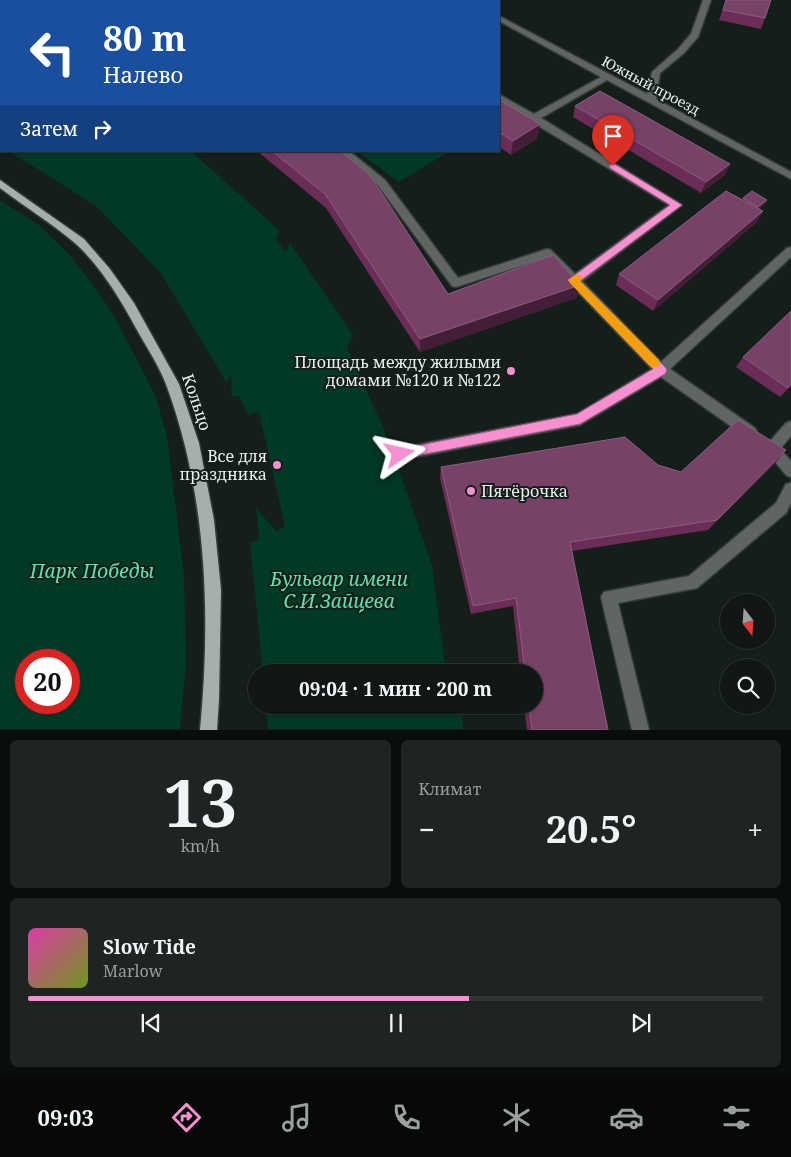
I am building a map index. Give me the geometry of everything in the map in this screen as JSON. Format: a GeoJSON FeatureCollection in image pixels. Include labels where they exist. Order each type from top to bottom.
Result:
{"type":"FeatureCollection","features":[{"type":"Feature","properties":{"kind":"main road","name":"Кольцо"},"geometry":{"type":"LineString","coordinates":[[0,182],[80,242],[106,272],[130,306],[173,384],[192,443],[207,520],[213,590],[212,699],[208,730]]}},
{"type":"Feature","properties":{"kind":"main road"},"geometry":{"type":"LineString","coordinates":[[212,699],[213,730]]}},
{"type":"Feature","properties":{"kind":"street"},"geometry":{"type":"LineString","coordinates":[[651,100],[656,72],[681,51],[695,35],[707,0]]}},
{"type":"Feature","properties":{"kind":"street","name":"Южный проезд"},"geometry":{"type":"LineString","coordinates":[[500,19],[791,176]]}},
{"type":"Feature","properties":{"kind":"street"},"geometry":{"type":"LineString","coordinates":[[534,118],[607,77]]}},
{"type":"Feature","properties":{"kind":"street"},"geometry":{"type":"LineString","coordinates":[[500,99],[677,205],[574,280]]}},
{"type":"Feature","properties":{"kind":"street"},"geometry":{"type":"LineString","coordinates":[[343,152],[381,182],[456,283],[547,253],[661,370],[772,448],[791,471]]}},
{"type":"Feature","properties":{"kind":"street"},"geometry":{"type":"LineString","coordinates":[[400,454],[580,418],[661,370],[791,251]]}},
{"type":"Feature","properties":{"kind":"street"},"geometry":{"type":"LineString","coordinates":[[772,448],[791,427]]}},
{"type":"Feature","properties":{"kind":"street"},"geometry":{"type":"LineString","coordinates":[[641,730],[609,598],[692,583],[781,508],[790,492]]}},
{"type":"Feature","properties":{"kind":"green space","name":"Бульвар имени С.И.Зайцева"},"geometry":{"type":"Polygon","coordinates":[[[11,152],[192,152],[279,230],[276,240],[286,252],[290,243],[353,335],[347,347],[385,432],[394,463],[397,463],[432,566],[445,664],[262,664],[250,543],[259,539],[256,508],[276,531],[285,527],[259,412],[248,415],[239,396],[232,397],[231,374],[227,383],[160,272],[96,206],[11,152]]]}},
{"type":"Feature","properties":{"kind":"green space"},"geometry":{"type":"Polygon","coordinates":[[[357,152],[448,152],[399,182],[357,152]]]}},
{"type":"Feature","properties":{"kind":"green space","name":"Парк Победы"},"geometry":{"type":"Polygon","coordinates":[[[0,200],[39,225],[66,251],[88,278],[115,317],[156,397],[167,437],[184,575],[186,663],[180,729],[0,729],[0,200]]]}},
{"type":"Feature","properties":{"kind":"green space"},"geometry":{"type":"Polygon","coordinates":[[[267,714],[462,714],[463,729],[268,729],[267,714]]]}},
{"type":"Feature","properties":{"kind":"building"},"geometry":{"type":"Polygon","coordinates":[[[726,0],[771,0],[765,18],[723,10],[726,0]]]}},
{"type":"Feature","properties":{"kind":"building"},"geometry":{"type":"Polygon","coordinates":[[[600,91],[730,164],[706,182],[575,106],[600,91]]]}},
{"type":"Feature","properties":{"kind":"building"},"geometry":{"type":"Polygon","coordinates":[[[500,101],[540,124],[513,141],[500,133],[500,101]]]}},
{"type":"Feature","properties":{"kind":"building"},"geometry":{"type":"Polygon","coordinates":[[[273,152],[341,152],[369,174],[448,294],[553,255],[580,285],[420,339],[325,194],[273,152]]]}},
{"type":"Feature","properties":{"kind":"building"},"geometry":{"type":"Polygon","coordinates":[[[726,191],[763,211],[658,300],[619,274],[726,191]]]}},
{"type":"Feature","properties":{"kind":"building"},"geometry":{"type":"Polygon","coordinates":[[[752,191],[767,200],[758,207],[743,198],[752,191]]]}},
{"type":"Feature","properties":{"kind":"building"},"geometry":{"type":"Polygon","coordinates":[[[791,311],[791,384],[788,388],[743,357],[791,311]]]}},
{"type":"Feature","properties":{"kind":"building"},"geometry":{"type":"Polygon","coordinates":[[[738,420],[786,450],[717,520],[570,542],[608,730],[532,730],[530,714],[543,714],[543,664],[524,664],[516,598],[473,606],[441,467],[625,437],[658,465],[681,472],[738,420]]]}},
{"type":"Feature","properties":{"kind":"slow traffic"},"geometry":{"type":"LineString","coordinates":[[578,278],[574,280],[655,364]]}},
{"type":"Feature","properties":{"kind":"place","name":"Площадь между жилыми домами №120 и №122"},"geometry":{"type":"Point","coordinates":[511,371]}},
{"type":"Feature","properties":{"kind":"place","name":"Все для праздника"},"geometry":{"type":"Point","coordinates":[277,465]}},
{"type":"Feature","properties":{"kind":"place","name":"Пятёрочка"},"geometry":{"type":"Point","coordinates":[471,491]}},
{"type":"Feature","properties":{"kind":"route"},"geometry":{"type":"LineString","coordinates":[[400,454],[580,418],[661,370],[574,280],[677,205],[613,166]]}}]}
